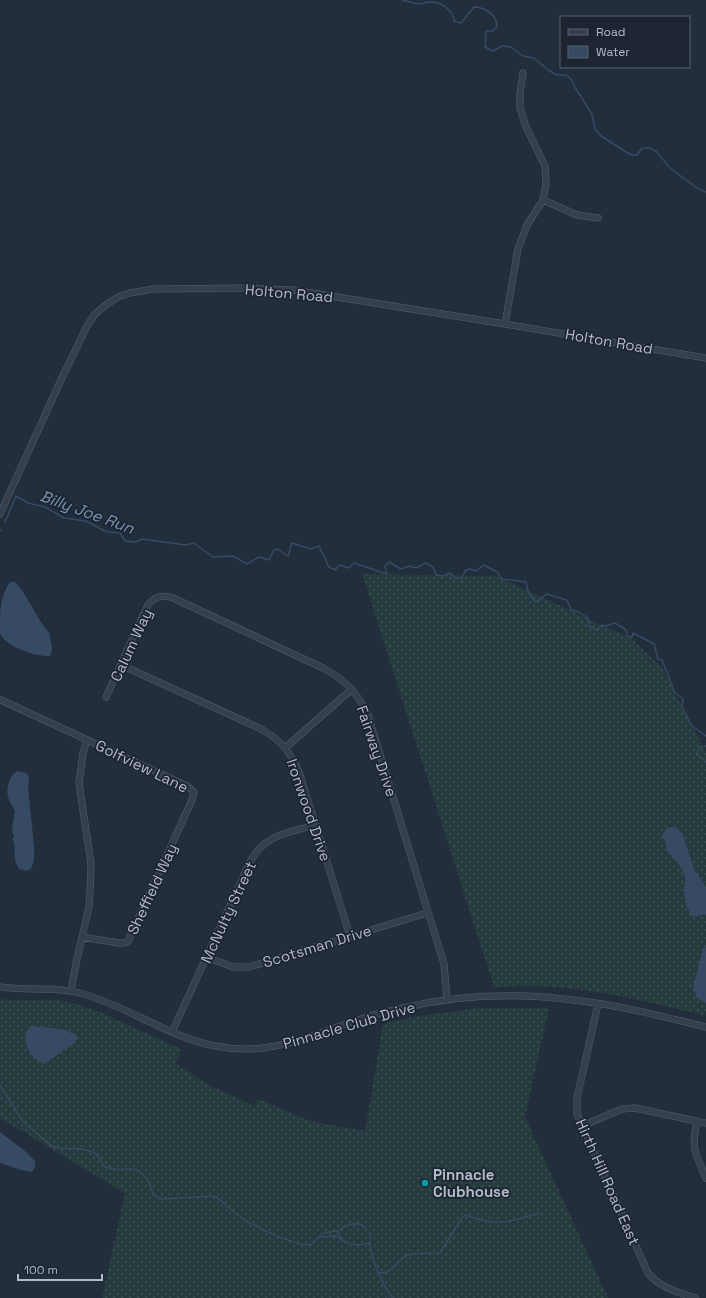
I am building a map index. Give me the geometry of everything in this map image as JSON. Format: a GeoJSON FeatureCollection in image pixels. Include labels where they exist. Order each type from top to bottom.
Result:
{"type":"FeatureCollection","features":[{"type":"Feature","properties":{"kind":"street"},"geometry":{"type":"LineString","coordinates":[[506,324],[518,249],[528,225],[543,200],[546,184],[545,166],[526,127],[520,108],[523,73]]}},
{"type":"Feature","properties":{"kind":"street"},"geometry":{"type":"LineString","coordinates":[[543,200],[577,214],[598,218]]}},
{"type":"Feature","properties":{"kind":"street","name":"Holton Road"},"geometry":{"type":"LineString","coordinates":[[0,514],[87,326],[95,314],[107,304],[120,296],[130,293],[152,289],[280,289],[506,324],[706,358]]}},
{"type":"Feature","properties":{"kind":"street","name":"Calum Way"},"geometry":{"type":"LineString","coordinates":[[106,696],[147,608],[152,601],[159,596]]}},
{"type":"Feature","properties":{"kind":"street","name":"Fairway Drive"},"geometry":{"type":"LineString","coordinates":[[159,596],[168,596],[173,598],[323,668],[337,676],[352,689],[367,712],[427,913],[444,964],[447,1000]]}},
{"type":"Feature","properties":{"kind":"street","name":"Ironwood Drive"},"geometry":{"type":"LineString","coordinates":[[121,665],[261,729],[275,738],[285,748],[298,768],[350,936]]}},
{"type":"Feature","properties":{"kind":"street"},"geometry":{"type":"LineString","coordinates":[[285,748],[352,689]]}},
{"type":"Feature","properties":{"kind":"street","name":"Golfview Lane"},"geometry":{"type":"LineString","coordinates":[[1,700],[187,786],[191,788],[194,794]]}},
{"type":"Feature","properties":{"kind":"street"},"geometry":{"type":"LineString","coordinates":[[72,991],[89,907],[91,877],[88,838],[79,784],[87,740]]}},
{"type":"Feature","properties":{"kind":"street","name":"Sheffield Way"},"geometry":{"type":"LineString","coordinates":[[82,937],[119,943],[128,941],[194,794]]}},
{"type":"Feature","properties":{"kind":"street","name":"McNulty Street"},"geometry":{"type":"LineString","coordinates":[[172,1032],[251,860],[259,848],[267,841],[275,837],[315,825]]}},
{"type":"Feature","properties":{"kind":"street","name":"Scotsman Drive"},"geometry":{"type":"LineString","coordinates":[[206,957],[229,966],[241,968],[249,967],[427,913]]}},
{"type":"Feature","properties":{"kind":"street","name":"Pinnacle Club Drive"},"geometry":{"type":"LineString","coordinates":[[0,988],[72,991],[103,1001],[186,1038],[214,1046],[248,1049],[266,1048],[295,1042],[362,1018],[405,1007],[447,1000],[493,996],[531,996],[581,1000],[706,1027]]}},
{"type":"Feature","properties":{"kind":"street","name":"Hirth Hill Road East"},"geometry":{"type":"LineString","coordinates":[[598,1004],[576,1098],[577,1114],[645,1268],[656,1282],[681,1296],[695,1298]]}},
{"type":"Feature","properties":{"kind":"street"},"geometry":{"type":"LineString","coordinates":[[582,1126],[622,1109],[635,1108],[706,1123]]}},
{"type":"Feature","properties":{"kind":"street"},"geometry":{"type":"LineString","coordinates":[[697,1121],[694,1136],[694,1149],[706,1178]]}},
{"type":"Feature","properties":{"kind":"green space"},"geometry":{"type":"Polygon","coordinates":[[[362,574],[496,576],[632,639],[662,668],[706,752],[706,1016],[640,1000],[595,992],[550,987],[494,987],[362,574]]]}},
{"type":"Feature","properties":{"kind":"green space"},"geometry":{"type":"Polygon","coordinates":[[[0,998],[8,1000],[57,1000],[77,1004],[95,1010],[181,1049],[176,1064],[207,1084],[254,1106],[258,1099],[310,1121],[365,1131],[383,1024],[418,1016],[480,1008],[549,1008],[525,1117],[608,1298],[102,1298],[125,1193],[0,1118],[0,998]]]}},
{"type":"Feature","properties":{"kind":"water"},"geometry":{"type":"Polygon","coordinates":[[[10,582],[15,582],[20,588],[40,621],[50,634],[52,650],[50,656],[37,655],[15,647],[8,643],[0,633],[0,613],[2,602],[10,582]]]}},
{"type":"Feature","properties":{"kind":"water"},"geometry":{"type":"Polygon","coordinates":[[[17,771],[26,773],[29,776],[28,788],[34,860],[31,869],[26,871],[19,869],[15,861],[14,841],[12,840],[14,837],[12,829],[15,811],[9,801],[7,792],[8,784],[14,773],[17,771]]]}},
{"type":"Feature","properties":{"kind":"water"},"geometry":{"type":"Polygon","coordinates":[[[672,827],[677,828],[682,832],[694,869],[706,887],[706,915],[692,916],[687,906],[684,893],[685,879],[683,871],[666,850],[666,842],[662,835],[666,829],[672,827]]]}},
{"type":"Feature","properties":{"kind":"water"},"geometry":{"type":"Polygon","coordinates":[[[706,947],[706,1003],[697,998],[693,988],[703,948],[706,947]]]}},
{"type":"Feature","properties":{"kind":"water"},"geometry":{"type":"Polygon","coordinates":[[[31,1026],[68,1030],[75,1034],[78,1038],[73,1044],[44,1064],[34,1058],[26,1044],[25,1039],[27,1029],[31,1026]]]}},
{"type":"Feature","properties":{"kind":"water"},"geometry":{"type":"Polygon","coordinates":[[[0,1132],[25,1151],[35,1161],[35,1167],[32,1172],[0,1163],[0,1132]]]}},
{"type":"Feature","properties":{"kind":"waterway"},"geometry":{"type":"LineString","coordinates":[[402,0],[418,4],[429,2],[438,3],[449,10],[454,21],[461,23],[474,7],[482,8],[490,12],[495,18],[497,26],[493,31],[486,31],[485,47],[493,51],[502,46],[511,47],[523,56],[534,58],[548,70],[557,75],[566,75],[571,79],[592,114],[595,129],[601,136],[631,155],[637,155],[642,148],[650,148],[657,152],[670,168],[697,188],[706,192]]}},
{"type":"Feature","properties":{"kind":"waterway","name":"Billy Joe Run"},"geometry":{"type":"LineString","coordinates":[[5,522],[16,496],[28,503],[45,507],[64,518],[86,521],[107,532],[120,533],[125,541],[136,542],[142,539],[186,545],[194,543],[213,557],[233,556],[247,564],[259,557],[269,560],[274,550],[278,549],[288,556],[292,543],[311,549],[319,546],[329,567],[335,570],[339,565],[349,568],[354,563],[387,574],[385,566],[389,562],[401,569],[409,566],[416,568],[426,563],[433,567],[436,575],[444,576],[450,573],[455,578],[462,578],[465,571],[470,569],[476,571],[484,565],[497,572],[502,579],[526,582],[528,591],[535,602],[540,600],[546,594],[567,600],[571,610],[579,612],[588,618],[589,626],[597,630],[602,625],[606,626],[615,623],[626,630],[627,636],[632,637],[633,633],[654,644],[658,659],[662,660],[675,693],[683,699],[682,707],[692,726],[706,736]]}},
{"type":"Feature","properties":{"kind":"waterway","name":"Billy Joe Run"},"geometry":{"type":"LineString","coordinates":[[706,746],[699,748],[696,754],[706,762]]}},
{"type":"Feature","properties":{"kind":"waterway"},"geometry":{"type":"LineString","coordinates":[[0,1085],[23,1122],[52,1146],[87,1150],[97,1155],[106,1167],[136,1170],[146,1178],[151,1186],[153,1195],[162,1199],[214,1196],[245,1220],[284,1239],[311,1245],[323,1234],[338,1231],[341,1240]]}},
{"type":"Feature","properties":{"kind":"waterway"},"geometry":{"type":"LineString","coordinates":[[379,1273],[392,1269],[400,1260],[408,1255],[419,1253],[440,1253],[461,1219],[466,1215],[486,1221],[503,1222],[520,1219],[539,1213]]}},
{"type":"Feature","properties":{"kind":"waterway"},"geometry":{"type":"LineString","coordinates":[[338,1231],[345,1226],[352,1224],[359,1224],[366,1228]]}},
{"type":"Feature","properties":{"kind":"waterway"},"geometry":{"type":"LineString","coordinates":[[369,1232],[370,1246]]}},
{"type":"Feature","properties":{"kind":"waterway"},"geometry":{"type":"LineString","coordinates":[[320,1237],[336,1236],[347,1243],[355,1245],[368,1243],[378,1273],[385,1287],[393,1298]]}},
{"type":"Feature","properties":{"kind":"place","name":"Pinnacle Clubhouse"},"geometry":{"type":"Point","coordinates":[425,1183]}}]}
